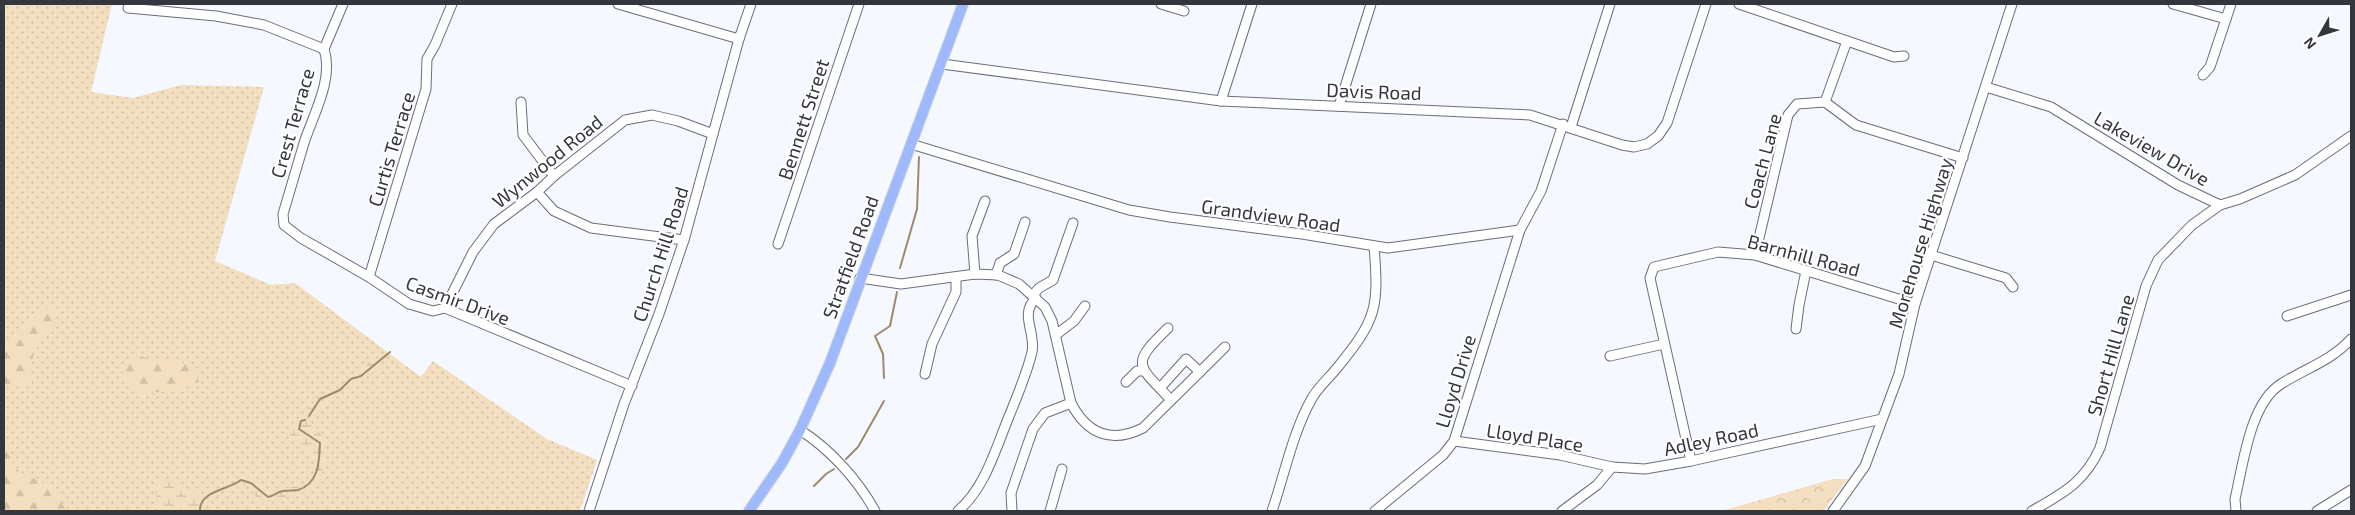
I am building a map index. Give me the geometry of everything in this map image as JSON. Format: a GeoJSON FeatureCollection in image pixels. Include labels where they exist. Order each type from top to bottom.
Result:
{"type":"FeatureCollection","features":[{"type":"Feature","properties":{"kind":"main road","name":"Stratfield Road"},"geometry":{"type":"LineString","coordinates":[[749,511],[782,463],[800,430],[830,363],[963,4]]}},
{"type":"Feature","properties":{"kind":"street","name":"Crest Terrace"},"geometry":{"type":"LineString","coordinates":[[284,225],[283,214],[304,142],[321,96],[327,58],[324,49],[343,4]]}},
{"type":"Feature","properties":{"kind":"street","name":"Curtis Terrace"},"geometry":{"type":"LineString","coordinates":[[370,277],[426,88],[427,59],[452,4]]}},
{"type":"Feature","properties":{"kind":"street"},"geometry":{"type":"LineString","coordinates":[[618,4],[739,39]]}},
{"type":"Feature","properties":{"kind":"street","name":"Church Hill Road"},"geometry":{"type":"LineString","coordinates":[[589,511],[624,404],[660,314],[684,240],[739,39],[751,4]]}},
{"type":"Feature","properties":{"kind":"street","name":"Bennett Street"},"geometry":{"type":"LineString","coordinates":[[778,244],[860,4]]}},
{"type":"Feature","properties":{"kind":"street"},"geometry":{"type":"LineString","coordinates":[[1161,4],[1184,11]]}},
{"type":"Feature","properties":{"kind":"street"},"geometry":{"type":"LineString","coordinates":[[1222,101],[1252,4]]}},
{"type":"Feature","properties":{"kind":"street"},"geometry":{"type":"LineString","coordinates":[[1338,106],[1371,4]]}},
{"type":"Feature","properties":{"kind":"street"},"geometry":{"type":"LineString","coordinates":[[1520,230],[1541,191],[1567,126],[1610,4]]}},
{"type":"Feature","properties":{"kind":"street","name":"Davis Road"},"geometry":{"type":"LineString","coordinates":[[942,64],[1222,101],[1272,105],[1530,114],[1628,146],[1647,144],[1658,136],[1667,123],[1706,4]]}},
{"type":"Feature","properties":{"kind":"street"},"geometry":{"type":"LineString","coordinates":[[1739,4],[1894,57],[1904,56]]}},
{"type":"Feature","properties":{"kind":"street","name":"Morehouse Highway"},"geometry":{"type":"LineString","coordinates":[[1833,511],[1866,466],[1899,374],[1915,304],[2012,4]]}},
{"type":"Feature","properties":{"kind":"street"},"geometry":{"type":"LineString","coordinates":[[2173,4],[2226,19]]}},
{"type":"Feature","properties":{"kind":"street"},"geometry":{"type":"LineString","coordinates":[[2203,75],[2210,67],[2231,4]]}},
{"type":"Feature","properties":{"kind":"street"},"geometry":{"type":"LineString","coordinates":[[128,8],[216,16],[264,25],[324,49]]}},
{"type":"Feature","properties":{"kind":"street"},"geometry":{"type":"LineString","coordinates":[[1848,41],[1825,102],[1856,124],[1963,158]]}},
{"type":"Feature","properties":{"kind":"street","name":"Lakeview Drive"},"geometry":{"type":"LineString","coordinates":[[1986,87],[2051,107],[2178,185],[2220,205],[2295,175],[2351,136]]}},
{"type":"Feature","properties":{"kind":"street"},"geometry":{"type":"LineString","coordinates":[[521,102],[523,134],[554,176]]}},
{"type":"Feature","properties":{"kind":"street","name":"Coach Lane"},"geometry":{"type":"LineString","coordinates":[[1755,255],[1788,115],[1797,104],[1825,102]]}},
{"type":"Feature","properties":{"kind":"street","name":"Wynwood Road"},"geometry":{"type":"LineString","coordinates":[[445,308],[474,252],[494,224],[537,192],[554,176],[625,120],[652,115],[678,121],[714,134]]}},
{"type":"Feature","properties":{"kind":"street","name":"Grandview Road"},"geometry":{"type":"LineString","coordinates":[[911,144],[1129,210],[1374,246],[1403,248],[1520,230]]}},
{"type":"Feature","properties":{"kind":"street"},"geometry":{"type":"LineString","coordinates":[[537,192],[554,211],[591,228],[684,240]]}},
{"type":"Feature","properties":{"kind":"street"},"geometry":{"type":"LineString","coordinates":[[975,274],[972,236],[985,201]]}},
{"type":"Feature","properties":{"kind":"street","name":"Short Hill Lane"},"geometry":{"type":"LineString","coordinates":[[2032,511],[2064,492],[2092,466],[2100,448],[2146,286],[2158,260],[2176,239],[2220,205]]}},
{"type":"Feature","properties":{"kind":"street"},"geometry":{"type":"LineString","coordinates":[[996,275],[1000,263],[1014,254],[1025,222]]}},
{"type":"Feature","properties":{"kind":"street"},"geometry":{"type":"LineString","coordinates":[[958,511],[978,489],[988,470],[1024,378],[1033,345],[1027,313],[1030,303],[1039,288],[1053,280],[1073,223]]}},
{"type":"Feature","properties":{"kind":"street","name":"Casmir Drive"},"geometry":{"type":"LineString","coordinates":[[284,225],[301,238],[370,277],[409,304],[433,310],[445,308],[632,386]]}},
{"type":"Feature","properties":{"kind":"street","name":"Lloyd Drive"},"geometry":{"type":"LineString","coordinates":[[1375,511],[1443,455],[1454,441],[1520,230]]}},
{"type":"Feature","properties":{"kind":"street"},"geometry":{"type":"LineString","coordinates":[[1272,511],[1311,399],[1361,339],[1369,324],[1375,306],[1377,287],[1374,246]]}},
{"type":"Feature","properties":{"kind":"street","name":"Barnhill Road"},"geometry":{"type":"LineString","coordinates":[[1664,344],[1650,278],[1654,267],[1718,252],[1755,255],[1915,304]]}},
{"type":"Feature","properties":{"kind":"street"},"geometry":{"type":"LineString","coordinates":[[1931,254],[2006,278],[2013,287]]}},
{"type":"Feature","properties":{"kind":"street"},"geometry":{"type":"LineString","coordinates":[[1796,329],[1806,271]]}},
{"type":"Feature","properties":{"kind":"street"},"geometry":{"type":"LineString","coordinates":[[860,278],[901,284],[975,274],[996,275],[1019,284],[1045,307],[1057,334],[1071,403],[1080,418],[1099,433],[1114,436],[1127,434],[1143,428],[1225,347]]}},
{"type":"Feature","properties":{"kind":"street"},"geometry":{"type":"LineString","coordinates":[[926,374],[932,344],[956,292],[956,278]]}},
{"type":"Feature","properties":{"kind":"street"},"geometry":{"type":"LineString","coordinates":[[2287,316],[2351,295]]}},
{"type":"Feature","properties":{"kind":"street"},"geometry":{"type":"LineString","coordinates":[[1057,334],[1074,321],[1085,306]]}},
{"type":"Feature","properties":{"kind":"street"},"geometry":{"type":"LineString","coordinates":[[1168,328],[1146,349],[1142,358],[1143,371],[1171,400]]}},
{"type":"Feature","properties":{"kind":"street"},"geometry":{"type":"LineString","coordinates":[[2236,511],[2235,499],[2254,423],[2269,392],[2339,352],[2351,339]]}},
{"type":"Feature","properties":{"kind":"street"},"geometry":{"type":"LineString","coordinates":[[1610,356],[1664,344],[1691,461]]}},
{"type":"Feature","properties":{"kind":"street"},"geometry":{"type":"LineString","coordinates":[[1160,388],[1186,359],[1200,372]]}},
{"type":"Feature","properties":{"kind":"street"},"geometry":{"type":"LineString","coordinates":[[1126,382],[1137,371],[1143,371]]}},
{"type":"Feature","properties":{"kind":"street"},"geometry":{"type":"LineString","coordinates":[[1012,511],[1011,493],[1033,429],[1045,413],[1071,403]]}},
{"type":"Feature","properties":{"kind":"street","name":"Adley Road"},"geometry":{"type":"LineString","coordinates":[[1612,467],[1645,469],[1691,461],[1882,419]]}},
{"type":"Feature","properties":{"kind":"street"},"geometry":{"type":"LineString","coordinates":[[800,430],[812,437],[863,490],[875,511]]}},
{"type":"Feature","properties":{"kind":"street","name":"Lloyd Place"},"geometry":{"type":"LineString","coordinates":[[1454,441],[1560,455],[1612,467]]}},
{"type":"Feature","properties":{"kind":"street"},"geometry":{"type":"LineString","coordinates":[[1562,511],[1597,485],[1612,467]]}},
{"type":"Feature","properties":{"kind":"street"},"geometry":{"type":"LineString","coordinates":[[1050,511],[1062,469]]}},
{"type":"Feature","properties":{"kind":"street"},"geometry":{"type":"LineString","coordinates":[[2317,511],[2351,490]]}},
{"type":"Feature","properties":{"kind":"green space"},"geometry":{"type":"Polygon","coordinates":[[[4,4],[112,4],[91,92],[133,98],[181,85],[264,87],[215,261],[271,285],[295,283],[421,377],[433,361],[547,439],[597,460],[580,511],[4,511],[4,4]]]}},
{"type":"Feature","properties":{"kind":"green space"},"geometry":{"type":"Polygon","coordinates":[[[45,307],[53,309],[52,327],[35,351],[28,383],[26,386],[4,386],[4,345],[45,307]]]}},
{"type":"Feature","properties":{"kind":"green space"},"geometry":{"type":"Polygon","coordinates":[[[140,356],[157,362],[174,359],[190,366],[195,370],[199,382],[176,390],[140,394],[128,385],[122,372],[127,362],[140,356]]]}},
{"type":"Feature","properties":{"kind":"green space"},"geometry":{"type":"Polygon","coordinates":[[[375,359],[380,362],[381,369],[357,379],[350,386],[341,390],[313,416],[306,414],[311,404],[331,396],[344,383],[359,375],[369,362],[375,359]]]}},
{"type":"Feature","properties":{"kind":"green space"},"geometry":{"type":"Polygon","coordinates":[[[299,419],[305,420],[326,439],[322,472],[317,481],[302,493],[259,504],[253,491],[245,484],[239,484],[237,479],[242,477],[250,478],[264,488],[273,489],[298,485],[312,477],[315,467],[314,462],[295,443],[289,433],[291,425],[299,419]]]}},
{"type":"Feature","properties":{"kind":"green space"},"geometry":{"type":"Polygon","coordinates":[[[4,442],[8,442],[13,463],[17,469],[52,488],[66,511],[4,511],[4,442]]]}},
{"type":"Feature","properties":{"kind":"green space"},"geometry":{"type":"Polygon","coordinates":[[[1833,479],[1848,479],[1823,511],[1721,511],[1833,479]]]}},
{"type":"Feature","properties":{"kind":"green space"},"geometry":{"type":"Polygon","coordinates":[[[155,480],[180,484],[193,492],[208,511],[150,511],[157,504],[155,480]]]}},
{"type":"Feature","properties":{"kind":"waterway"},"geometry":{"type":"LineString","coordinates":[[900,268],[917,209],[919,157]]}},
{"type":"Feature","properties":{"kind":"waterway"},"geometry":{"type":"LineString","coordinates":[[884,378],[883,354],[875,336],[890,326],[897,292]]}},
{"type":"Feature","properties":{"kind":"waterway"},"geometry":{"type":"LineString","coordinates":[[309,416],[320,399],[340,390],[351,379],[361,376],[390,352]]}},
{"type":"Feature","properties":{"kind":"waterway"},"geometry":{"type":"LineString","coordinates":[[846,459],[858,447],[884,401]]}},
{"type":"Feature","properties":{"kind":"waterway"},"geometry":{"type":"LineString","coordinates":[[200,511],[201,504],[209,495],[241,480],[251,483],[268,497],[285,491],[298,490],[311,482],[317,470],[320,443],[299,429],[301,421],[305,420]]}},
{"type":"Feature","properties":{"kind":"waterway"},"geometry":{"type":"LineString","coordinates":[[814,486],[834,469]]}}]}
